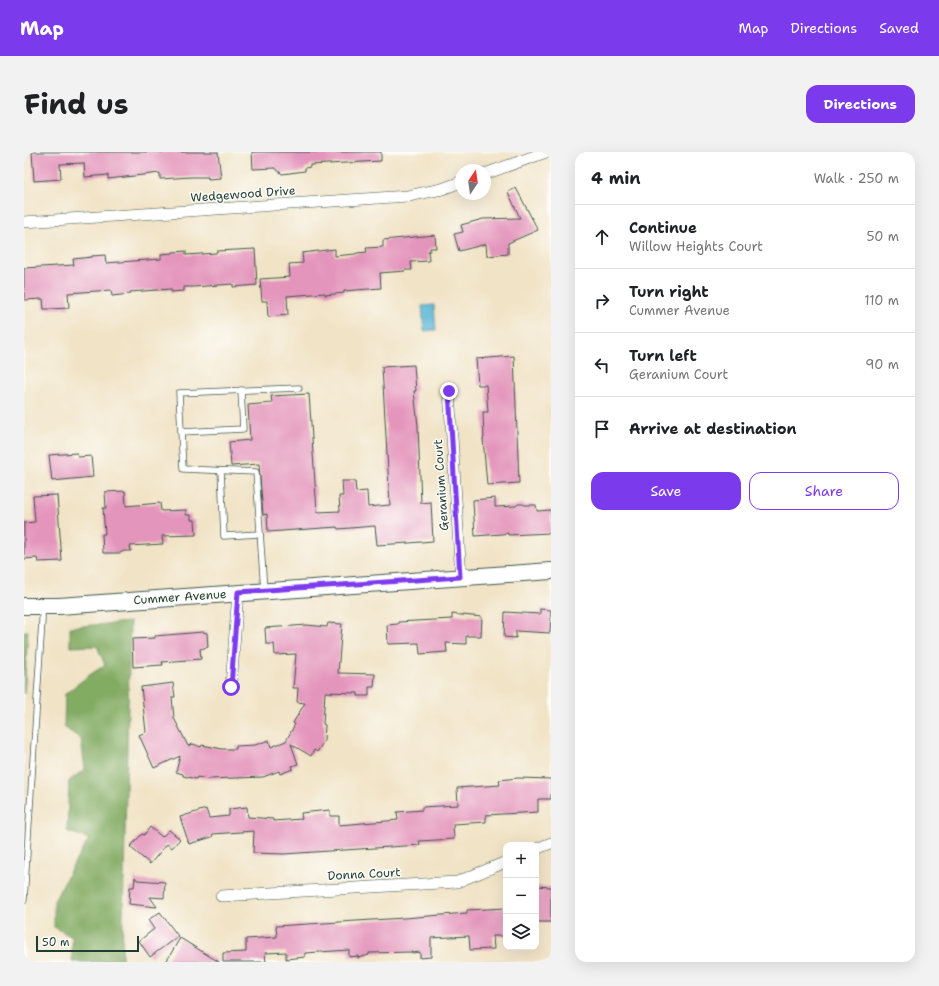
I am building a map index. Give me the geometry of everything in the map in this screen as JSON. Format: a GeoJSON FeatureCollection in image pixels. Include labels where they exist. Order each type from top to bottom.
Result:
{"type":"FeatureCollection","features":[{"type":"Feature","properties":{"kind":"street"},"geometry":{"type":"LineString","coordinates":[[491,172],[546,152]]}},
{"type":"Feature","properties":{"kind":"street","name":"Wedgewood Drive"},"geometry":{"type":"LineString","coordinates":[[24,222],[408,196],[442,189],[455,184]]}},
{"type":"Feature","properties":{"kind":"street","name":"Geranium Court"},"geometry":{"type":"LineString","coordinates":[[449,391],[460,577]]}},
{"type":"Feature","properties":{"kind":"street","name":"Cummer Avenue"},"geometry":{"type":"LineString","coordinates":[[24,606],[59,606],[238,592],[551,571]]}},
{"type":"Feature","properties":{"kind":"street"},"geometry":{"type":"LineString","coordinates":[[231,687],[238,592]]}},
{"type":"Feature","properties":{"kind":"street"},"geometry":{"type":"LineString","coordinates":[[539,848],[551,843]]}},
{"type":"Feature","properties":{"kind":"street","name":"Donna Court"},"geometry":{"type":"LineString","coordinates":[[220,896],[457,882],[503,863]]}},
{"type":"Feature","properties":{"kind":"lane"},"geometry":{"type":"LineString","coordinates":[[264,591],[256,472],[182,469],[179,393],[299,388]]}},
{"type":"Feature","properties":{"kind":"lane"},"geometry":{"type":"LineString","coordinates":[[181,432],[243,429],[241,390]]}},
{"type":"Feature","properties":{"kind":"lane"},"geometry":{"type":"LineString","coordinates":[[221,471],[224,536],[260,534]]}},
{"type":"Feature","properties":{"kind":"lane"},"geometry":{"type":"LineString","coordinates":[[24,900],[42,606]]}},
{"type":"Feature","properties":{"kind":"green space"},"geometry":{"type":"Polygon","coordinates":[[[130,622],[122,962],[72,962],[72,937],[54,927],[54,901],[89,839],[67,831],[69,781],[85,769],[81,739],[64,727],[65,694],[105,665],[97,646],[70,647],[70,627],[130,622]]]}},
{"type":"Feature","properties":{"kind":"green space"},"geometry":{"type":"Polygon","coordinates":[[[24,631],[28,631],[24,694],[24,631]]]}},
{"type":"Feature","properties":{"kind":"water"},"geometry":{"type":"Polygon","coordinates":[[[434,305],[436,330],[424,331],[422,306],[434,305]]]}},
{"type":"Feature","properties":{"kind":"building"},"geometry":{"type":"Polygon","coordinates":[[[32,152],[218,152],[221,178],[208,179],[208,177],[191,177],[160,179],[160,173],[108,179],[108,175],[85,177],[84,163],[60,164],[61,179],[34,181],[32,152]]]}},
{"type":"Feature","properties":{"kind":"building"},"geometry":{"type":"Polygon","coordinates":[[[252,152],[381,152],[381,161],[310,165],[310,167],[305,168],[305,171],[282,174],[275,168],[253,169],[252,152]]]}},
{"type":"Feature","properties":{"kind":"building"},"geometry":{"type":"Polygon","coordinates":[[[516,188],[538,230],[508,243],[508,254],[487,256],[486,244],[459,251],[454,234],[463,232],[461,225],[483,219],[520,218],[508,192],[516,188]]]}},
{"type":"Feature","properties":{"kind":"building"},"geometry":{"type":"Polygon","coordinates":[[[435,235],[436,248],[430,248],[430,251],[428,251],[429,261],[411,262],[412,270],[380,273],[381,288],[344,291],[344,293],[325,295],[325,293],[287,296],[288,315],[268,317],[267,301],[262,301],[260,279],[290,277],[289,264],[303,263],[302,253],[335,249],[335,256],[355,254],[367,252],[366,248],[383,247],[383,240],[435,235]]]}},
{"type":"Feature","properties":{"kind":"building"},"geometry":{"type":"Polygon","coordinates":[[[255,249],[257,285],[233,287],[233,284],[184,287],[184,291],[171,292],[171,289],[130,292],[130,294],[112,296],[111,290],[68,293],[69,308],[44,309],[43,299],[24,300],[24,268],[74,265],[73,259],[92,256],[105,255],[106,263],[161,259],[161,254],[173,252],[186,251],[186,255],[216,253],[217,251],[255,249]]]}},
{"type":"Feature","properties":{"kind":"building"},"geometry":{"type":"Polygon","coordinates":[[[514,356],[519,483],[487,485],[483,438],[483,412],[488,412],[486,385],[478,385],[476,359],[514,356]]]}},
{"type":"Feature","properties":{"kind":"building"},"geometry":{"type":"Polygon","coordinates":[[[414,365],[416,391],[414,391],[418,426],[421,503],[431,502],[433,541],[377,545],[375,526],[268,532],[267,514],[263,515],[259,464],[231,466],[229,442],[250,440],[248,405],[272,403],[271,396],[309,394],[317,512],[340,511],[339,496],[343,496],[342,481],[355,481],[356,492],[367,491],[368,507],[390,505],[382,367],[414,365]]]}},
{"type":"Feature","properties":{"kind":"building"},"geometry":{"type":"Polygon","coordinates":[[[77,453],[78,457],[91,456],[93,477],[52,481],[49,455],[77,453]]]}},
{"type":"Feature","properties":{"kind":"building"},"geometry":{"type":"Polygon","coordinates":[[[125,491],[126,506],[160,503],[161,511],[186,510],[186,515],[191,515],[191,520],[195,520],[196,535],[162,536],[163,544],[130,546],[131,551],[124,551],[120,553],[103,553],[102,534],[105,534],[103,508],[106,508],[105,492],[125,491]]]}},
{"type":"Feature","properties":{"kind":"building"},"geometry":{"type":"Polygon","coordinates":[[[57,495],[62,561],[38,562],[37,558],[24,559],[24,523],[35,522],[33,496],[57,495]]]}},
{"type":"Feature","properties":{"kind":"building"},"geometry":{"type":"Polygon","coordinates":[[[495,498],[495,507],[516,506],[518,504],[523,504],[536,505],[537,511],[551,510],[551,533],[508,535],[508,533],[475,536],[473,500],[495,498]]]}},
{"type":"Feature","properties":{"kind":"building"},"geometry":{"type":"Polygon","coordinates":[[[540,609],[551,610],[550,633],[516,631],[516,638],[504,637],[505,612],[540,614],[540,609]]]}},
{"type":"Feature","properties":{"kind":"building"},"geometry":{"type":"Polygon","coordinates":[[[452,614],[482,617],[481,636],[466,636],[466,644],[446,643],[447,652],[420,654],[419,643],[388,644],[387,625],[398,624],[398,622],[452,619],[452,614]]]}},
{"type":"Feature","properties":{"kind":"building"},"geometry":{"type":"Polygon","coordinates":[[[328,623],[342,624],[338,673],[375,674],[374,687],[369,687],[369,696],[358,696],[358,693],[325,692],[323,724],[325,725],[324,741],[317,752],[314,750],[311,756],[291,744],[298,764],[292,766],[293,769],[280,774],[279,771],[263,777],[208,779],[197,777],[196,779],[183,776],[183,774],[176,772],[180,756],[154,768],[139,735],[146,732],[141,687],[173,683],[175,697],[172,697],[174,718],[188,746],[193,744],[201,747],[202,745],[222,749],[236,749],[236,746],[255,745],[269,740],[271,747],[286,741],[295,724],[293,723],[305,703],[297,702],[298,688],[293,688],[296,654],[275,655],[274,644],[266,644],[265,628],[307,625],[327,627],[328,623]]]}},
{"type":"Feature","properties":{"kind":"building"},"geometry":{"type":"Polygon","coordinates":[[[203,632],[207,633],[208,647],[200,649],[201,659],[162,662],[163,665],[133,667],[132,639],[155,638],[155,636],[203,632]]]}},
{"type":"Feature","properties":{"kind":"building"},"geometry":{"type":"Polygon","coordinates":[[[518,778],[551,779],[551,799],[538,799],[538,812],[486,815],[486,822],[453,824],[454,839],[419,841],[420,845],[284,854],[253,853],[254,831],[213,834],[212,837],[189,844],[180,817],[206,809],[209,818],[229,816],[229,809],[247,807],[248,817],[273,819],[273,821],[302,819],[301,813],[330,810],[330,816],[339,816],[339,825],[398,820],[397,812],[422,810],[422,807],[458,805],[457,788],[500,785],[499,780],[518,778]]]}},
{"type":"Feature","properties":{"kind":"building"},"geometry":{"type":"Polygon","coordinates":[[[150,827],[162,837],[169,830],[180,839],[172,848],[167,844],[150,864],[130,847],[142,834],[144,835],[150,827]]]}},
{"type":"Feature","properties":{"kind":"building"},"geometry":{"type":"Polygon","coordinates":[[[135,877],[137,880],[165,882],[164,898],[150,897],[157,907],[129,904],[130,887],[134,887],[135,877]]]}},
{"type":"Feature","properties":{"kind":"building"},"geometry":{"type":"Polygon","coordinates":[[[539,886],[551,887],[551,922],[539,922],[539,886]]]}},
{"type":"Feature","properties":{"kind":"building"},"geometry":{"type":"Polygon","coordinates":[[[503,908],[503,936],[493,936],[494,949],[470,950],[469,936],[431,938],[431,957],[420,958],[420,952],[412,952],[369,953],[369,955],[358,958],[358,956],[349,957],[349,950],[305,953],[305,957],[286,959],[286,952],[265,953],[266,962],[223,962],[223,953],[246,952],[246,939],[277,937],[276,926],[467,913],[467,910],[503,908]]]}},
{"type":"Feature","properties":{"kind":"building"},"geometry":{"type":"Polygon","coordinates":[[[160,912],[178,936],[150,957],[139,941],[154,929],[148,920],[160,912]]]}},
{"type":"Feature","properties":{"kind":"building"},"geometry":{"type":"Polygon","coordinates":[[[180,938],[219,962],[166,962],[180,938]]]}},
{"type":"Feature","properties":{"kind":"route"},"geometry":{"type":"LineString","coordinates":[[231,687],[238,592],[460,577],[449,391]]}}]}
